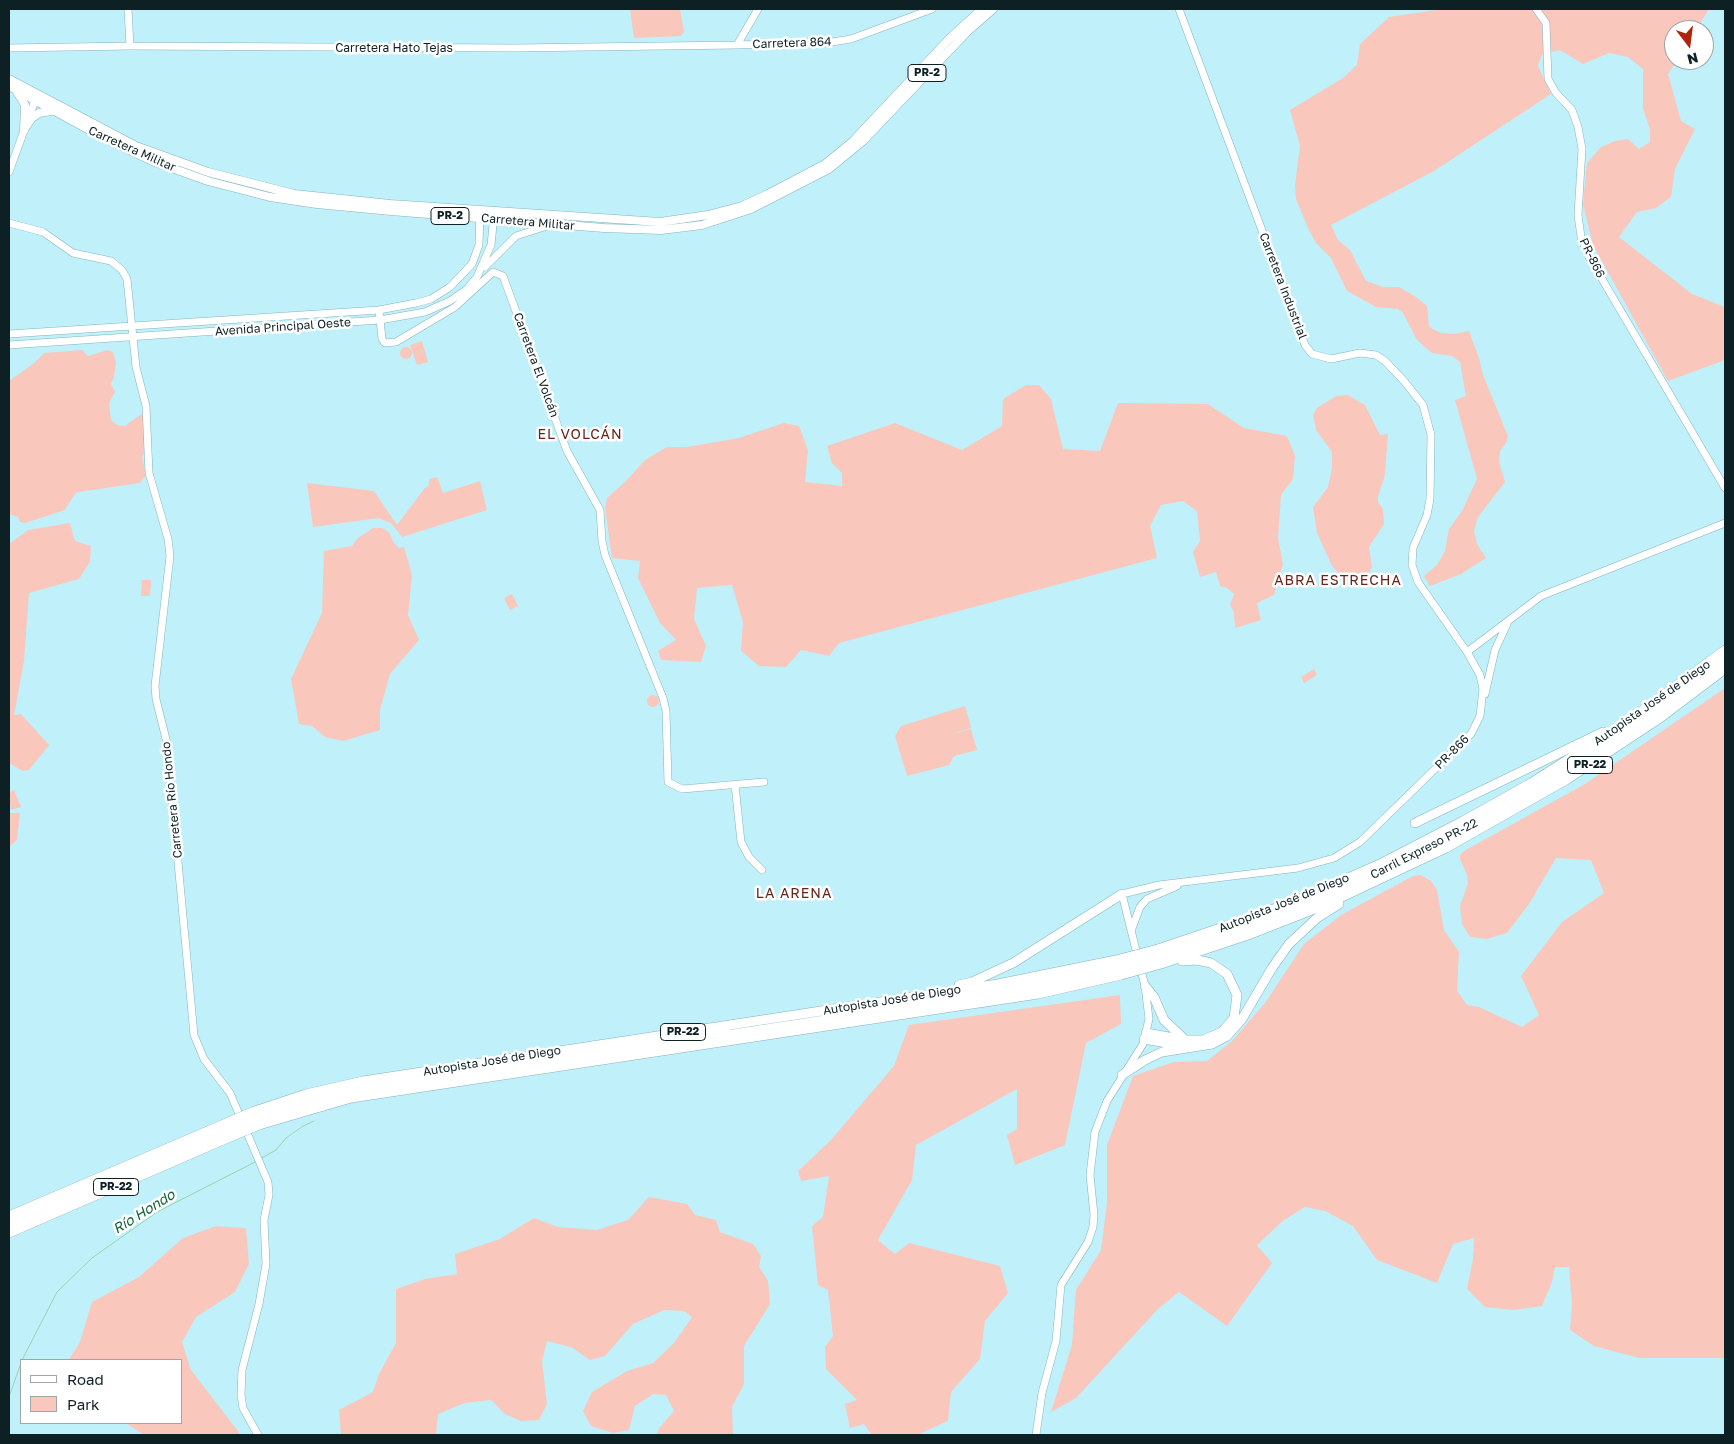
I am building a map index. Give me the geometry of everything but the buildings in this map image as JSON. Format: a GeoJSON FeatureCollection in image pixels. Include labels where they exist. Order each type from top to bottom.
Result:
{"type":"FeatureCollection","features":[{"type":"Feature","properties":{"kind":"highway","name":"Autopista José de Diego"},"geometry":{"type":"LineString","coordinates":[[9,1233],[220,1133],[256,1119],[351,1098],[1038,994],[1118,967],[1161,958],[1256,916],[1348,878],[1416,854],[1442,841],[1515,792],[1624,724],[1725,650]]}},
{"type":"Feature","properties":{"kind":"highway","name":"Carril Expreso PR-22"},"geometry":{"type":"LineString","coordinates":[[1442,841],[1536,790],[1596,752],[1655,713],[1725,660]]}},
{"type":"Feature","properties":{"kind":"highway","name":"Autopista José de Diego"},"geometry":{"type":"LineString","coordinates":[[9,1216],[256,1119],[306,1094],[363,1081],[1043,976],[1118,967],[1161,958],[1248,935],[1357,891],[1416,854],[1548,791],[1660,718],[1725,669]]}},
{"type":"Feature","properties":{"kind":"highway"},"geometry":{"type":"LineString","coordinates":[[1415,823],[1606,730],[1624,724]]}},
{"type":"Feature","properties":{"kind":"highway"},"geometry":{"type":"LineString","coordinates":[[1145,1036],[1187,1043],[1212,1044],[1228,1036],[1242,1019],[1272,968],[1289,944],[1317,918],[1357,891]]}},
{"type":"Feature","properties":{"kind":"highway"},"geometry":{"type":"LineString","coordinates":[[889,1001],[912,993],[964,984],[990,974],[1026,955],[1122,894]]}},
{"type":"Feature","properties":{"kind":"highway"},"geometry":{"type":"LineString","coordinates":[[1122,1075],[1154,1055],[1222,1032],[1234,1018],[1237,995],[1226,974],[1211,963],[1197,960],[1161,958]]}},
{"type":"Feature","properties":{"kind":"highway"},"geometry":{"type":"LineString","coordinates":[[256,1119],[300,1104],[358,1090],[600,1053],[750,1027],[1003,992],[1118,967]]}},
{"type":"Feature","properties":{"kind":"highway"},"geometry":{"type":"LineString","coordinates":[[1145,986],[1154,996],[1164,1020],[1187,1043]]}},
{"type":"Feature","properties":{"kind":"highway"},"geometry":{"type":"LineString","coordinates":[[9,1225],[220,1133]]}},
{"type":"Feature","properties":{"kind":"main road","name":"Carretera Militar"},"geometry":{"type":"LineString","coordinates":[[9,79],[54,112],[152,161],[208,181],[270,197],[316,204],[493,216],[660,222],[708,215],[753,201],[815,170],[841,152],[960,28],[982,9]]}},
{"type":"Feature","properties":{"kind":"main road","name":"Carretera Militar"},"geometry":{"type":"LineString","coordinates":[[493,216],[552,224],[639,230],[676,229],[719,220],[771,200],[829,169],[851,152],[968,31],[993,9]]}},
{"type":"Feature","properties":{"kind":"main road","name":"Carretera Militar"},"geometry":{"type":"LineString","coordinates":[[12,88],[154,153],[208,172],[294,194],[480,215]]}},
{"type":"Feature","properties":{"kind":"main road"},"geometry":{"type":"LineString","coordinates":[[12,88],[25,105],[24,130]]}},
{"type":"Feature","properties":{"kind":"main road"},"geometry":{"type":"LineString","coordinates":[[24,130],[32,118],[39,113],[54,112]]}},
{"type":"Feature","properties":{"kind":"street"},"geometry":{"type":"LineString","coordinates":[[128,9],[130,46]]}},
{"type":"Feature","properties":{"kind":"street"},"geometry":{"type":"LineString","coordinates":[[737,45],[758,9]]}},
{"type":"Feature","properties":{"kind":"street","name":"Carretera 864"},"geometry":{"type":"LineString","coordinates":[[737,45],[842,41],[932,9]]}},
{"type":"Feature","properties":{"kind":"street","name":"Carretera Industrial"},"geometry":{"type":"LineString","coordinates":[[1179,9],[1305,345],[1312,354],[1331,359],[1360,353],[1376,355],[1385,361],[1404,381],[1423,405],[1431,435],[1430,499],[1427,515],[1413,548],[1412,565],[1418,582],[1468,652]]}},
{"type":"Feature","properties":{"kind":"street","name":"PR-866"},"geometry":{"type":"LineString","coordinates":[[1536,9],[1546,23],[1548,79],[1556,93],[1572,110],[1578,127],[1582,149],[1578,215],[1581,237],[1589,257],[1725,488]]}},
{"type":"Feature","properties":{"kind":"street","name":"Carretera Hato Tejas"},"geometry":{"type":"LineString","coordinates":[[9,48],[130,46],[515,48],[737,45]]}},
{"type":"Feature","properties":{"kind":"street"},"geometry":{"type":"LineString","coordinates":[[9,172],[36,98]]}},
{"type":"Feature","properties":{"kind":"street","name":"Avenida Principal Oeste"},"geometry":{"type":"LineString","coordinates":[[9,334],[379,310],[416,303],[431,298],[450,287],[466,271],[479,245],[480,215]]}},
{"type":"Feature","properties":{"kind":"street","name":"Avenida Principal Oeste"},"geometry":{"type":"LineString","coordinates":[[9,347],[26,344],[380,320],[411,315],[441,306],[467,289],[477,277],[491,245],[493,216]]}},
{"type":"Feature","properties":{"kind":"street","name":"Carretera Río Hondo"},"geometry":{"type":"LineString","coordinates":[[9,223],[43,232],[73,253],[111,261],[122,270],[127,279],[136,367],[146,406],[149,473],[168,539],[170,556],[156,700],[167,743],[194,1035],[204,1059],[230,1092],[256,1150],[264,1172],[268,1196],[264,1220],[266,1264],[259,1304],[242,1370],[241,1395],[243,1408],[258,1435]]}},
{"type":"Feature","properties":{"kind":"street"},"geometry":{"type":"LineString","coordinates":[[477,277],[516,236],[552,224]]}},
{"type":"Feature","properties":{"kind":"street","name":"Carretera El Volcán"},"geometry":{"type":"LineString","coordinates":[[379,310],[384,342],[396,342],[455,307],[493,272],[503,276],[567,450],[600,510],[605,555],[663,698],[666,711],[668,782],[682,789],[764,782]]}},
{"type":"Feature","properties":{"kind":"street"},"geometry":{"type":"LineString","coordinates":[[1468,652],[1516,613],[1541,596],[1725,524]]}},
{"type":"Feature","properties":{"kind":"street"},"geometry":{"type":"LineString","coordinates":[[1482,706],[1494,650],[1502,630],[1516,613]]}},
{"type":"Feature","properties":{"kind":"street","name":"PR-866"},"geometry":{"type":"LineString","coordinates":[[1122,894],[1159,885],[1298,868],[1334,858],[1360,842],[1471,734],[1482,706],[1483,689],[1480,675],[1468,652]]}},
{"type":"Feature","properties":{"kind":"street"},"geometry":{"type":"LineString","coordinates":[[735,785],[741,842],[749,857],[762,870]]}},
{"type":"Feature","properties":{"kind":"street"},"geometry":{"type":"LineString","coordinates":[[1130,932],[1140,907],[1147,899],[1187,882]]}},
{"type":"Feature","properties":{"kind":"street"},"geometry":{"type":"LineString","coordinates":[[1036,1435],[1042,1393],[1056,1342],[1061,1285],[1088,1242],[1093,1227],[1094,1215],[1090,1174],[1095,1132],[1107,1101],[1145,1036],[1149,1006],[1122,894]]}},
{"type":"Feature","properties":{"kind":"green space"},"geometry":{"type":"Polygon","coordinates":[[[630,9],[680,9],[684,32],[681,36],[634,38],[630,9]]]}},
{"type":"Feature","properties":{"kind":"green space"},"geometry":{"type":"Polygon","coordinates":[[[1443,9],[1709,9],[1702,20],[1664,20],[1664,70],[1671,70],[1668,74],[1681,121],[1695,129],[1675,169],[1671,197],[1656,208],[1637,212],[1619,237],[1692,294],[1725,307],[1725,360],[1668,381],[1593,245],[1583,204],[1587,163],[1601,147],[1615,141],[1628,139],[1639,149],[1650,142],[1650,129],[1643,109],[1643,69],[1628,57],[1609,53],[1583,64],[1560,50],[1542,54],[1538,66],[1551,94],[1434,171],[1331,225],[1338,240],[1350,250],[1366,281],[1383,287],[1399,287],[1416,297],[1427,306],[1429,327],[1441,333],[1454,334],[1469,331],[1483,375],[1508,436],[1506,443],[1500,451],[1499,462],[1505,482],[1478,517],[1474,531],[1477,544],[1486,558],[1461,574],[1430,586],[1424,576],[1437,565],[1445,551],[1449,529],[1462,511],[1477,479],[1455,400],[1466,396],[1460,362],[1452,356],[1432,353],[1417,340],[1403,313],[1398,309],[1376,307],[1347,291],[1331,258],[1316,243],[1296,199],[1295,185],[1300,146],[1290,110],[1343,78],[1357,65],[1360,44],[1389,17],[1443,9]]]}},
{"type":"Feature","properties":{"kind":"green space"},"geometry":{"type":"Polygon","coordinates":[[[422,341],[428,362],[417,365],[410,345],[422,341]]]}},
{"type":"Feature","properties":{"kind":"green space"},"geometry":{"type":"Polygon","coordinates":[[[404,347],[408,347],[412,353],[408,359],[404,359],[400,355],[400,351],[404,347]]]}},
{"type":"Feature","properties":{"kind":"green space"},"geometry":{"type":"Polygon","coordinates":[[[82,350],[88,356],[108,350],[113,352],[116,362],[111,384],[115,392],[109,403],[111,420],[117,425],[125,426],[142,414],[146,417],[147,448],[142,457],[146,475],[140,483],[78,492],[65,510],[25,523],[20,522],[18,517],[9,514],[9,381],[33,364],[44,353],[82,350]]]}},
{"type":"Feature","properties":{"kind":"green space"},"geometry":{"type":"Polygon","coordinates":[[[1026,385],[1039,385],[1051,399],[1063,449],[1100,451],[1118,403],[1208,404],[1244,428],[1287,436],[1295,456],[1293,479],[1281,495],[1278,538],[1283,564],[1274,595],[1257,603],[1261,620],[1235,628],[1234,612],[1230,605],[1234,594],[1227,588],[1220,586],[1216,572],[1200,577],[1193,552],[1200,541],[1197,511],[1183,501],[1161,505],[1150,526],[1157,558],[839,643],[829,656],[801,650],[786,667],[759,666],[741,651],[743,622],[732,585],[697,588],[694,619],[706,646],[701,662],[661,660],[658,651],[676,640],[660,623],[638,578],[640,561],[612,558],[605,508],[607,498],[645,460],[667,447],[687,447],[739,438],[784,423],[799,426],[808,450],[805,482],[842,486],[842,473],[832,463],[827,446],[895,423],[962,450],[1002,426],[1003,399],[1026,385]]]}},
{"type":"Feature","properties":{"kind":"green space"},"geometry":{"type":"Polygon","coordinates":[[[1348,395],[1365,405],[1380,435],[1388,434],[1385,475],[1378,497],[1378,502],[1383,509],[1384,524],[1369,547],[1372,567],[1369,573],[1351,580],[1344,579],[1332,566],[1317,533],[1313,507],[1328,487],[1332,468],[1332,452],[1316,430],[1313,415],[1317,408],[1336,396],[1348,395]]]}},
{"type":"Feature","properties":{"kind":"green space"},"geometry":{"type":"Polygon","coordinates":[[[437,477],[443,493],[480,481],[487,510],[402,537],[391,523],[378,518],[313,527],[307,483],[374,491],[397,525],[429,485],[429,479],[437,477]]]}},
{"type":"Feature","properties":{"kind":"green space"},"geometry":{"type":"Polygon","coordinates":[[[70,523],[75,541],[91,546],[90,562],[79,579],[29,593],[24,661],[14,715],[21,714],[49,745],[29,770],[23,771],[9,763],[9,544],[28,530],[70,523]]]}},
{"type":"Feature","properties":{"kind":"green space"},"geometry":{"type":"Polygon","coordinates":[[[373,528],[382,528],[389,532],[394,543],[399,548],[404,547],[412,575],[408,615],[419,640],[390,674],[380,710],[380,730],[343,741],[325,737],[312,726],[299,724],[291,679],[322,613],[324,551],[352,546],[358,538],[373,528]]]}},
{"type":"Feature","properties":{"kind":"green space"},"geometry":{"type":"Polygon","coordinates":[[[142,580],[151,580],[150,596],[141,596],[142,580]]]}},
{"type":"Feature","properties":{"kind":"green space"},"geometry":{"type":"Polygon","coordinates":[[[512,594],[518,606],[510,610],[504,598],[512,594]]]}},
{"type":"Feature","properties":{"kind":"green space"},"geometry":{"type":"Polygon","coordinates":[[[1314,669],[1317,675],[1304,683],[1301,677],[1314,669]]]}},
{"type":"Feature","properties":{"kind":"green space"},"geometry":{"type":"Polygon","coordinates":[[[1725,688],[1725,1358],[1639,1358],[1594,1346],[1570,1330],[1572,1305],[1569,1267],[1555,1267],[1552,1282],[1542,1306],[1514,1310],[1485,1307],[1467,1289],[1473,1259],[1474,1238],[1453,1244],[1437,1283],[1377,1260],[1353,1226],[1325,1211],[1305,1207],[1284,1220],[1257,1245],[1272,1263],[1227,1326],[1179,1292],[1158,1309],[1076,1398],[1051,1412],[1072,1345],[1076,1290],[1101,1250],[1107,1203],[1107,1145],[1133,1076],[1174,1062],[1207,1061],[1232,1041],[1265,1003],[1304,944],[1341,915],[1413,876],[1421,875],[1431,881],[1437,890],[1444,930],[1459,952],[1457,991],[1467,1005],[1479,1007],[1522,1027],[1539,1015],[1521,976],[1562,922],[1604,893],[1591,860],[1556,858],[1529,904],[1507,933],[1487,939],[1470,937],[1462,924],[1460,906],[1468,883],[1460,855],[1464,851],[1585,784],[1725,688]]]}},
{"type":"Feature","properties":{"kind":"green space"},"geometry":{"type":"Polygon","coordinates":[[[653,695],[659,701],[653,707],[647,701],[653,695]]]}},
{"type":"Feature","properties":{"kind":"green space"},"geometry":{"type":"Polygon","coordinates":[[[965,706],[971,728],[948,735],[971,729],[977,750],[954,756],[949,765],[907,776],[895,736],[901,726],[965,706]]]}},
{"type":"Feature","properties":{"kind":"green space"},"geometry":{"type":"Polygon","coordinates":[[[14,790],[21,807],[11,810],[9,792],[14,790]]]}},
{"type":"Feature","properties":{"kind":"green space"},"geometry":{"type":"Polygon","coordinates":[[[9,810],[10,813],[20,813],[17,840],[9,847],[9,810]]]}},
{"type":"Feature","properties":{"kind":"green space"},"geometry":{"type":"Polygon","coordinates":[[[1120,995],[1121,1024],[1086,1043],[1065,1145],[1015,1165],[1007,1135],[1017,1129],[1017,1089],[916,1145],[912,1180],[878,1240],[895,1254],[909,1243],[1000,1266],[1008,1293],[985,1321],[980,1359],[951,1392],[948,1421],[917,1435],[872,1435],[864,1424],[850,1428],[845,1404],[857,1400],[826,1369],[825,1347],[833,1336],[828,1290],[818,1285],[812,1226],[823,1217],[829,1176],[801,1181],[798,1171],[830,1141],[894,1066],[909,1025],[1120,995]]]}},
{"type":"Feature","properties":{"kind":"green space"},"geometry":{"type":"Polygon","coordinates":[[[649,1197],[687,1204],[695,1215],[716,1220],[720,1232],[753,1244],[761,1256],[759,1267],[768,1281],[770,1304],[744,1346],[744,1384],[732,1407],[733,1435],[656,1435],[660,1427],[674,1411],[666,1395],[653,1394],[635,1406],[629,1430],[613,1433],[591,1426],[583,1411],[592,1392],[627,1371],[653,1363],[674,1343],[692,1317],[684,1311],[664,1310],[633,1324],[605,1356],[590,1360],[571,1347],[547,1341],[542,1361],[547,1404],[539,1420],[521,1421],[505,1414],[491,1400],[465,1403],[438,1414],[436,1435],[341,1435],[339,1410],[373,1392],[379,1374],[396,1343],[396,1289],[425,1279],[457,1274],[455,1254],[500,1239],[534,1218],[558,1227],[597,1230],[628,1220],[649,1197]]]}},
{"type":"Feature","properties":{"kind":"green space"},"geometry":{"type":"Polygon","coordinates":[[[216,1226],[246,1228],[249,1264],[235,1292],[196,1317],[182,1342],[191,1370],[241,1435],[144,1435],[128,1424],[182,1424],[182,1359],[70,1359],[80,1342],[92,1302],[139,1277],[183,1238],[216,1226]]]}},
{"type":"Feature","properties":{"kind":"waterway","name":"Río Hondo"},"geometry":{"type":"LineString","coordinates":[[260,1159],[276,1150],[286,1138],[303,1126],[314,1121]]}},
{"type":"Feature","properties":{"kind":"waterway","name":"Río Hondo"},"geometry":{"type":"LineString","coordinates":[[23,1359],[57,1292],[92,1258],[157,1212],[257,1161]]}},
{"type":"Feature","properties":{"kind":"waterway","name":"Río Hondo"},"geometry":{"type":"LineString","coordinates":[[9,1397],[20,1366]]}},
{"type":"Feature","properties":{"kind":"district","name":"EL VOLCÁN"},"geometry":{"type":"Point","coordinates":[580,435]}},
{"type":"Feature","properties":{"kind":"district","name":"ABRA ESTRECHA"},"geometry":{"type":"Point","coordinates":[1338,581]}},
{"type":"Feature","properties":{"kind":"district","name":"LA ARENA"},"geometry":{"type":"Point","coordinates":[794,894]}}]}
